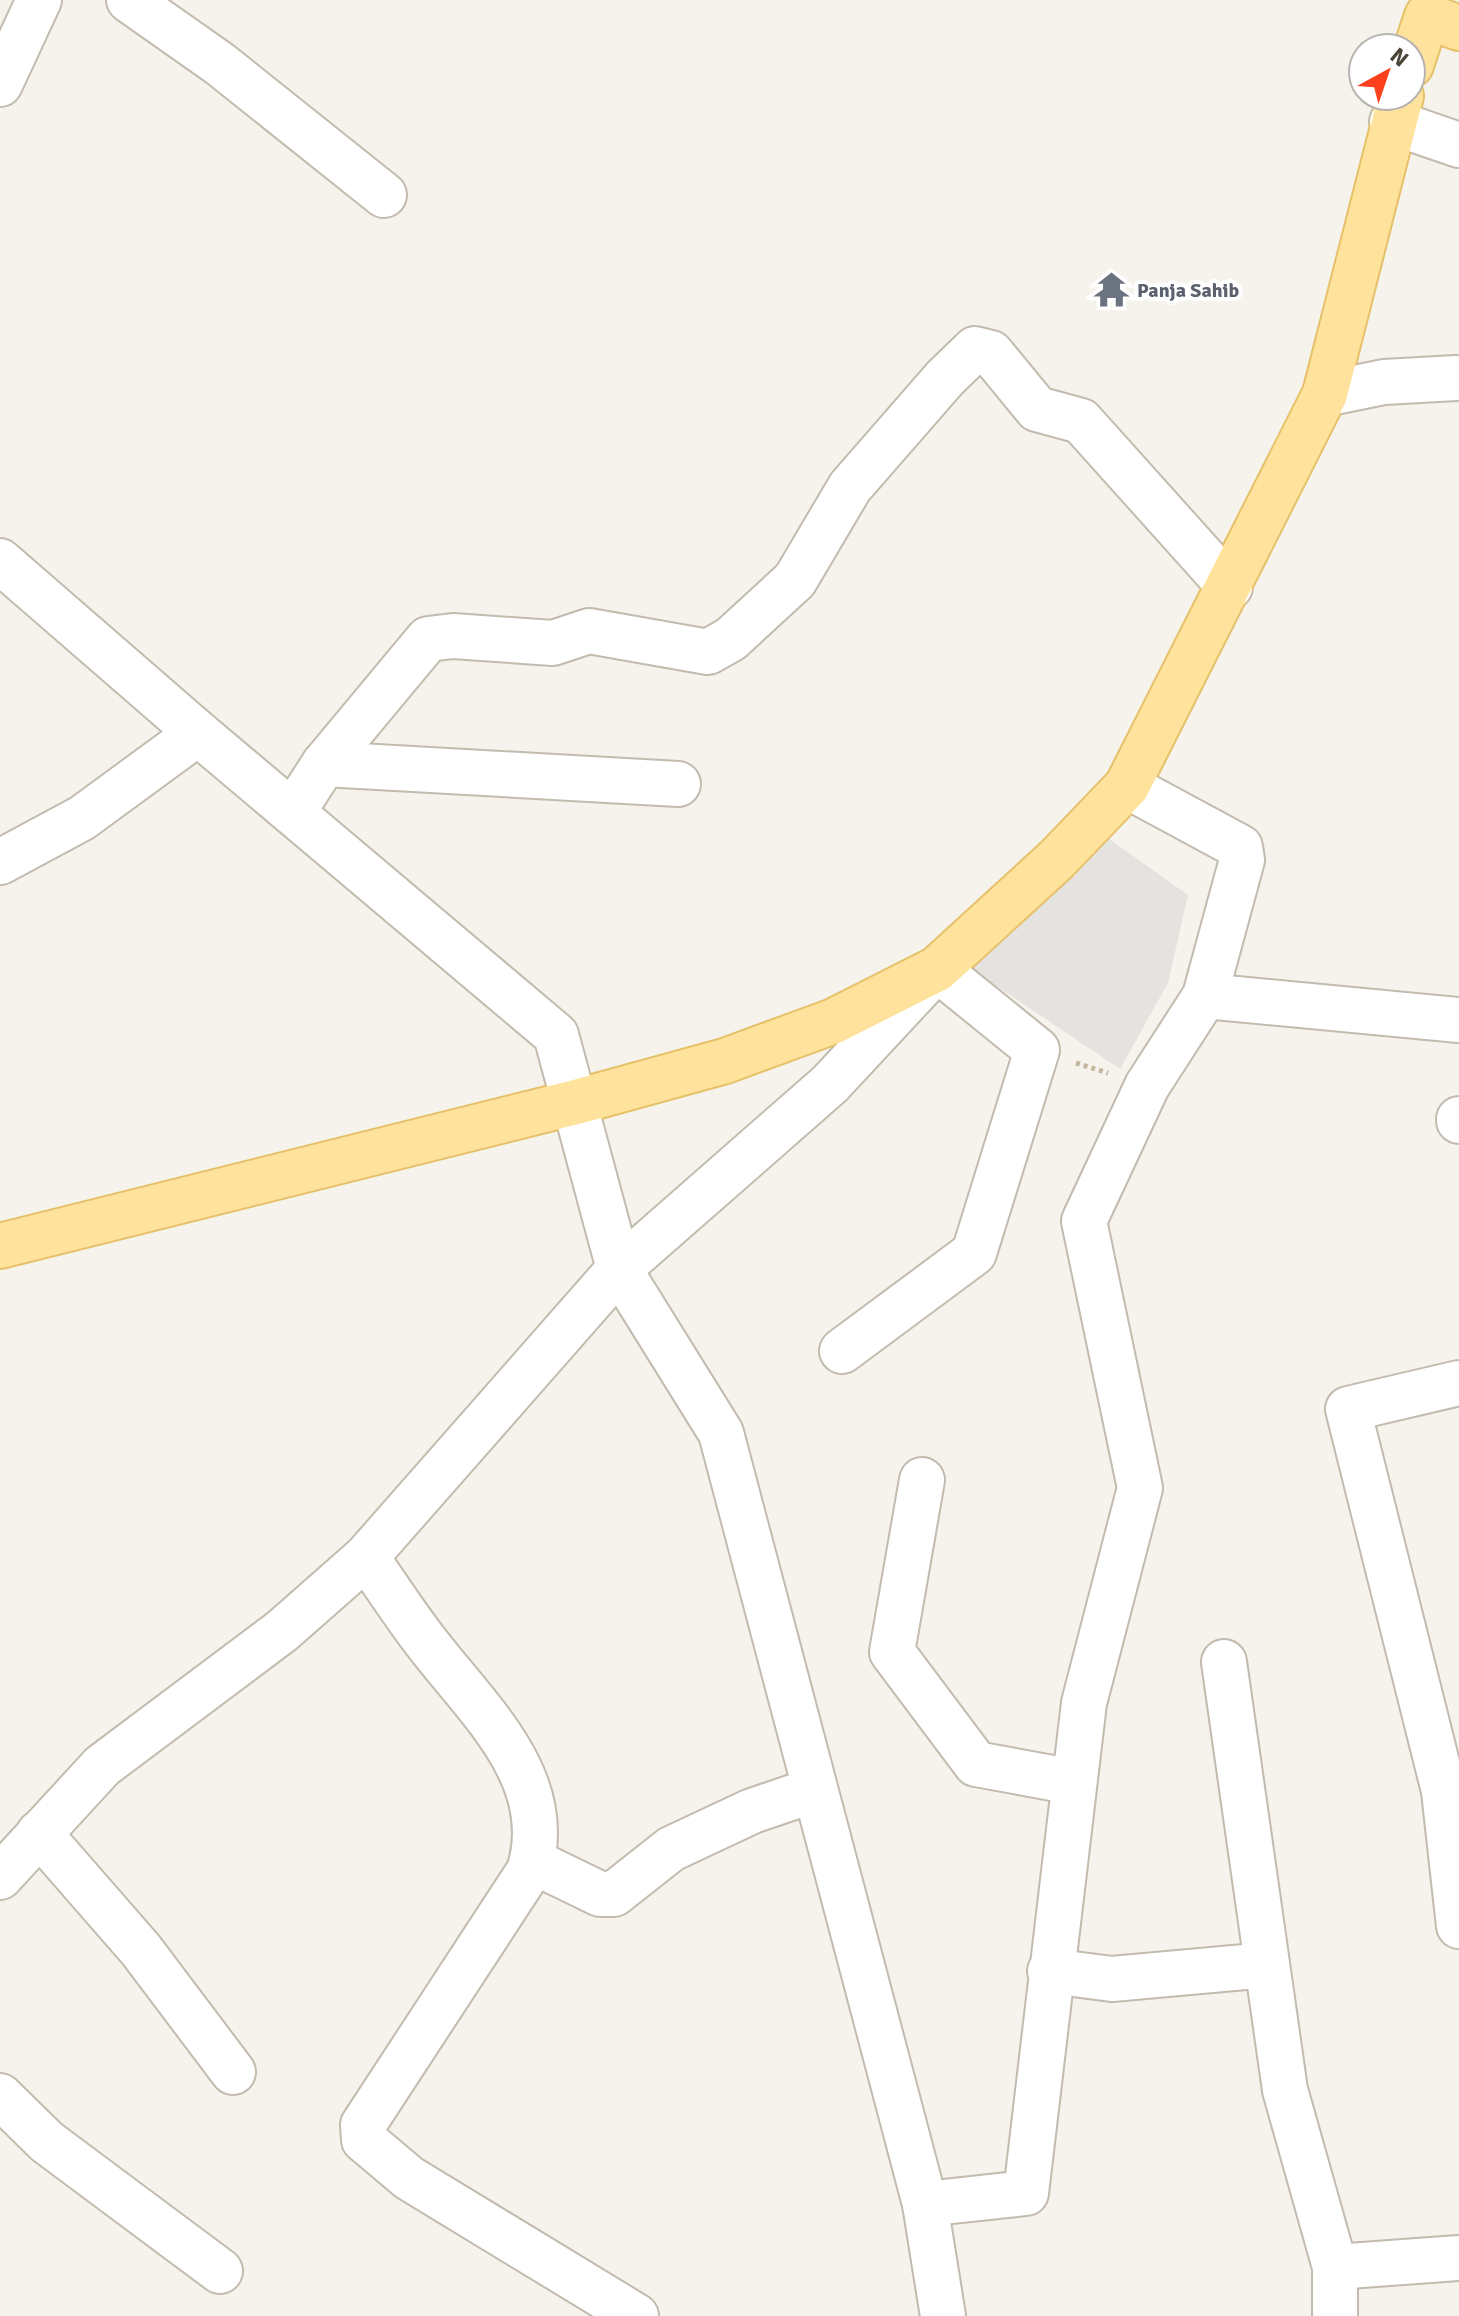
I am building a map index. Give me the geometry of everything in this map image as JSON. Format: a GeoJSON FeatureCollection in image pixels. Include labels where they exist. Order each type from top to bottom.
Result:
{"type":"FeatureCollection","features":[{"type":"Feature","properties":{"kind":"main road"},"geometry":{"type":"LineString","coordinates":[[0,1246],[576,1102],[725,1061],[807,1031],[937,969],[1056,860],[1127,786],[1325,394],[1395,112]]}},
{"type":"Feature","properties":{"kind":"street"},"geometry":{"type":"LineString","coordinates":[[0,84],[39,0]]}},
{"type":"Feature","properties":{"kind":"street"},"geometry":{"type":"LineString","coordinates":[[129,0],[220,64],[384,195]]}},
{"type":"Feature","properties":{"kind":"street"},"geometry":{"type":"LineString","coordinates":[[1401,112],[1459,145]]}},
{"type":"Feature","properties":{"kind":"street"},"geometry":{"type":"LineString","coordinates":[[293,812],[324,764],[428,639],[467,637],[553,643],[589,631],[708,652],[731,639],[795,580],[850,487],[945,378],[975,349],[991,353],[1037,409],[1081,421],[1230,587]]}},
{"type":"Feature","properties":{"kind":"street"},"geometry":{"type":"LineString","coordinates":[[1325,394],[1384,382],[1456,378]]}},
{"type":"Feature","properties":{"kind":"street"},"geometry":{"type":"LineString","coordinates":[[0,561],[198,733],[556,1035],[619,1269],[721,1433],[925,2204],[943,2316]]}},
{"type":"Feature","properties":{"kind":"street"},"geometry":{"type":"LineString","coordinates":[[0,862],[82,818],[198,733]]}},
{"type":"Feature","properties":{"kind":"street"},"geometry":{"type":"LineString","coordinates":[[324,764],[678,784]]}},
{"type":"Feature","properties":{"kind":"street"},"geometry":{"type":"LineString","coordinates":[[925,2204],[1026,2193],[1084,1703],[1140,1488],[1084,1221],[1147,1086],[1205,996],[1242,860],[1240,847],[1127,786]]}},
{"type":"Feature","properties":{"kind":"street"},"geometry":{"type":"LineString","coordinates":[[0,1877],[102,1766],[282,1631],[366,1557],[619,1269],[830,1084],[937,969],[1037,1050],[974,1253],[842,1351]]}},
{"type":"Feature","properties":{"kind":"street"},"geometry":{"type":"LineString","coordinates":[[1205,996],[1459,1020]]}},
{"type":"Feature","properties":{"kind":"street"},"geometry":{"type":"LineString","coordinates":[[1459,1383],[1348,1409],[1451,1791],[1459,1926]]}},
{"type":"Feature","properties":{"kind":"street"},"geometry":{"type":"LineString","coordinates":[[922,1480],[892,1652],[976,1764],[1074,1782]]}},
{"type":"Feature","properties":{"kind":"street"},"geometry":{"type":"LineString","coordinates":[[366,1557],[425,1641],[499,1731],[529,1788],[537,1846],[529,1871],[363,2125],[364,2140],[409,2178],[636,2316]]}},
{"type":"Feature","properties":{"kind":"street"},"geometry":{"type":"LineString","coordinates":[[1224,1662],[1285,2090],[1335,2267],[1335,2316]]}},
{"type":"Feature","properties":{"kind":"street"},"geometry":{"type":"LineString","coordinates":[[532,1861],[600,1894],[614,1894],[671,1849],[752,1811],[814,1790]]}},
{"type":"Feature","properties":{"kind":"street"},"geometry":{"type":"LineString","coordinates":[[39,1833],[141,1950],[233,2072]]}},
{"type":"Feature","properties":{"kind":"street"},"geometry":{"type":"LineString","coordinates":[[1050,1971],[1112,1979],[1267,1965]]}},
{"type":"Feature","properties":{"kind":"street"},"geometry":{"type":"LineString","coordinates":[[0,2096],[47,2142],[220,2271]]}},
{"type":"Feature","properties":{"kind":"street"},"geometry":{"type":"LineString","coordinates":[[1335,2267],[1459,2258]]}},
{"type":"Feature","properties":{"kind":"path"},"geometry":{"type":"LineString","coordinates":[[1037,1050],[1147,1086]]}},
{"type":"Feature","properties":{"kind":"shaded area"},"geometry":{"type":"Polygon","coordinates":[[[1101,833],[1188,895],[1168,983],[1120,1069],[967,966],[1101,833]]]}},
{"type":"Feature","properties":{"kind":"place","name":"Panja Sahib"},"geometry":{"type":"Point","coordinates":[1111,290]}}]}
